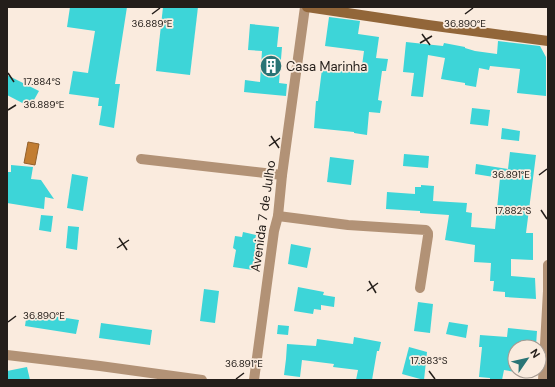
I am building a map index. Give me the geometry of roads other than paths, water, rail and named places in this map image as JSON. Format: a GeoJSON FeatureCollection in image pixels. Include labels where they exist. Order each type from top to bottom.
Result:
{"type":"FeatureCollection","features":[{"type":"Feature","properties":{"kind":"street"},"geometry":{"type":"LineString","coordinates":[[306,7],[548,41]]}},
{"type":"Feature","properties":{"kind":"street","name":"Avenida 7 de Julho"},"geometry":{"type":"LineString","coordinates":[[254,380],[306,7]]}},
{"type":"Feature","properties":{"kind":"street"},"geometry":{"type":"LineString","coordinates":[[141,159],[282,176]]}},
{"type":"Feature","properties":{"kind":"street"},"geometry":{"type":"LineString","coordinates":[[278,216],[348,225],[426,230],[428,236],[420,288]]}},
{"type":"Feature","properties":{"kind":"street"},"geometry":{"type":"LineString","coordinates":[[547,339],[548,265]]}},
{"type":"Feature","properties":{"kind":"street"},"geometry":{"type":"LineString","coordinates":[[7,355],[202,380]]}},
{"type":"Feature","properties":{"kind":"place","name":"Casa Marinha"},"geometry":{"type":"Point","coordinates":[271,66]}}]}
